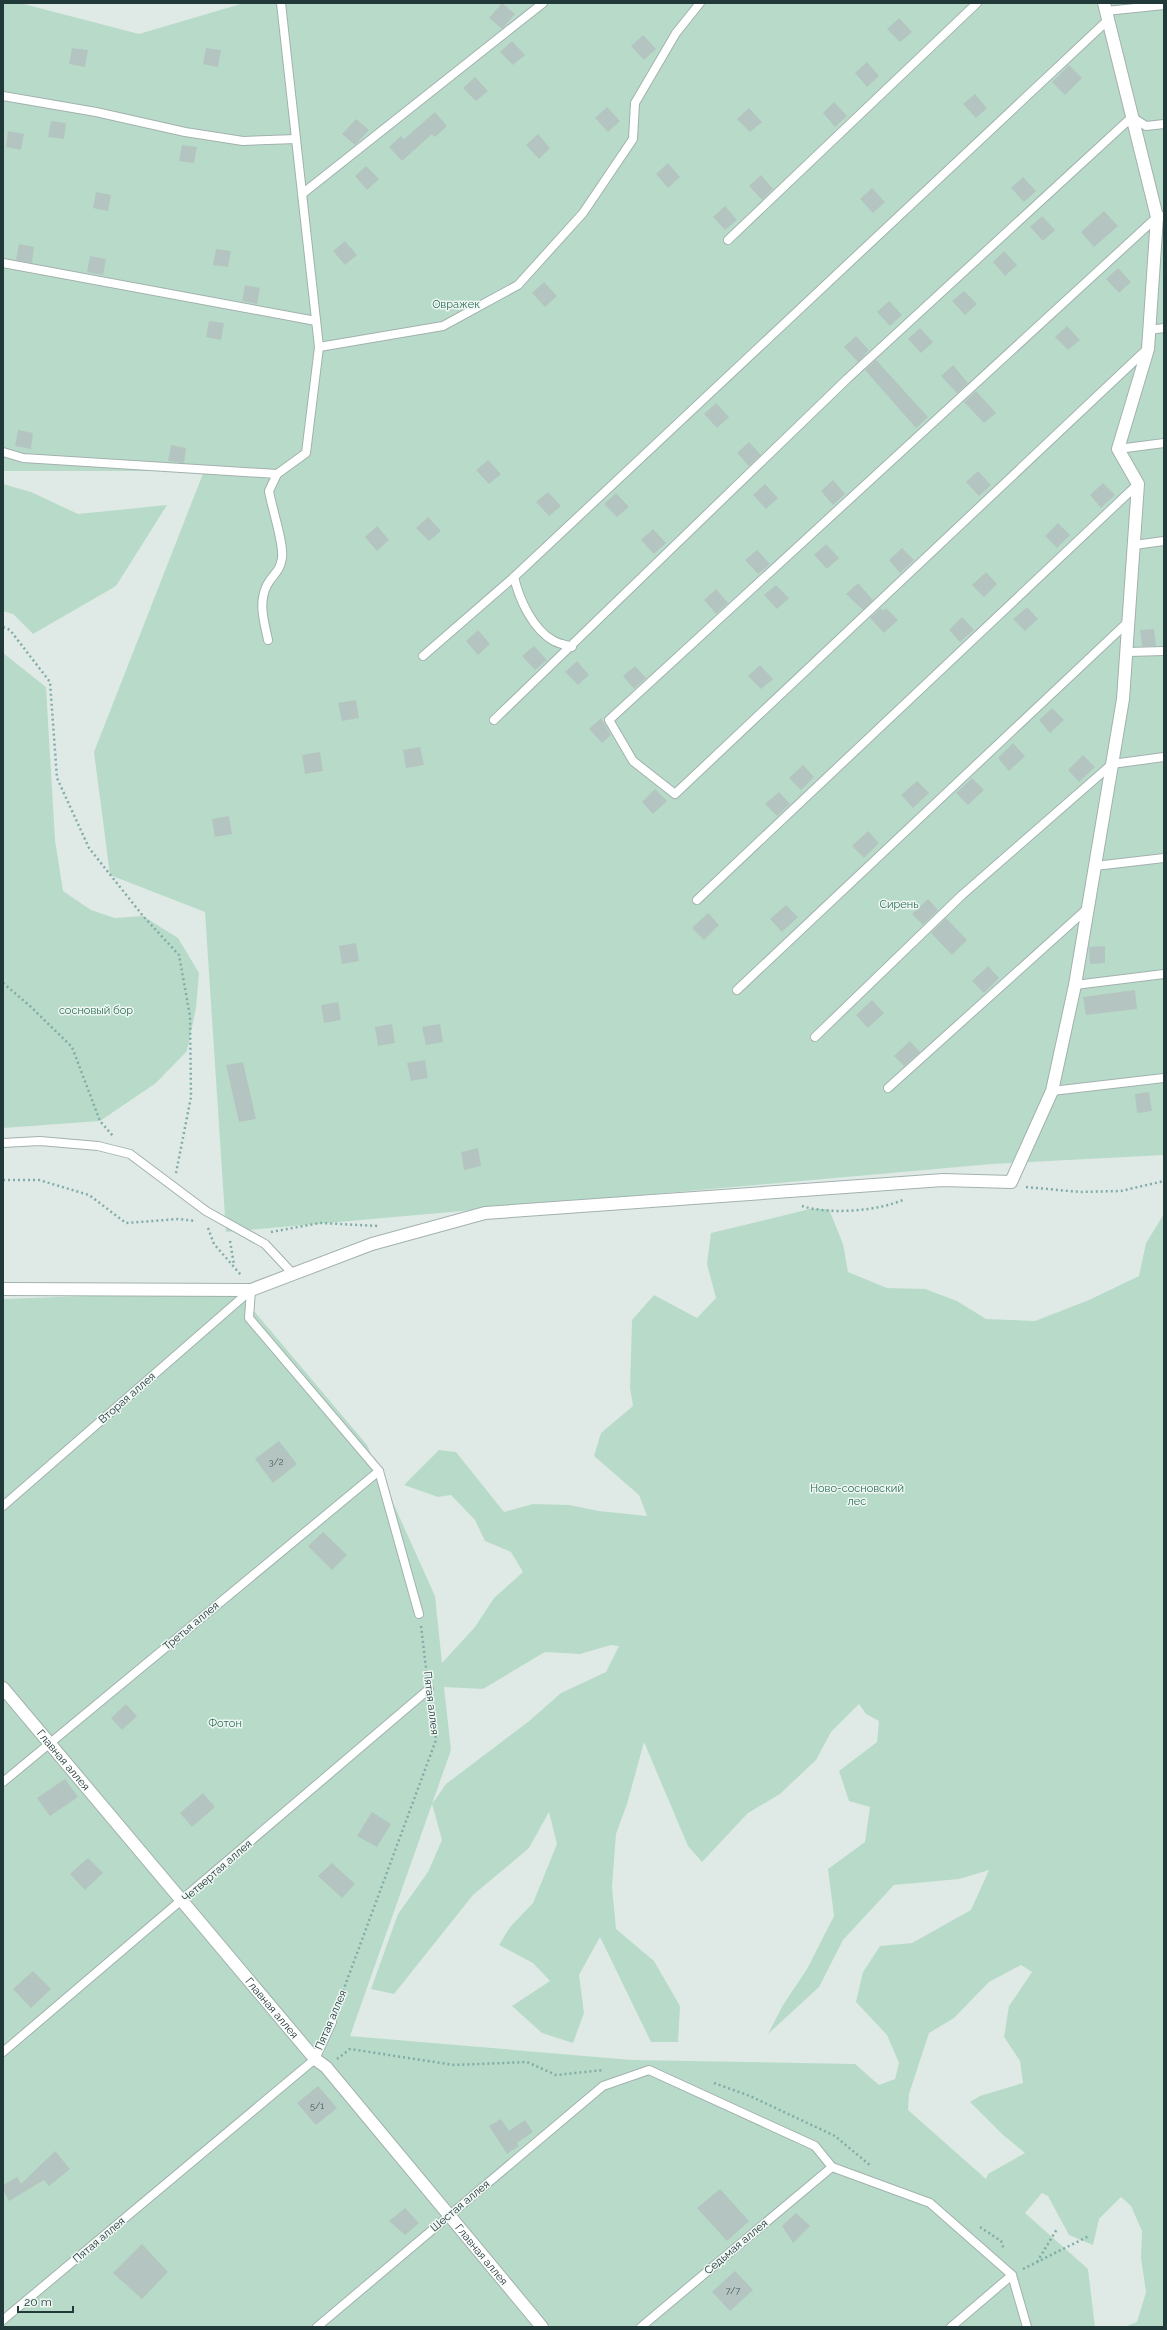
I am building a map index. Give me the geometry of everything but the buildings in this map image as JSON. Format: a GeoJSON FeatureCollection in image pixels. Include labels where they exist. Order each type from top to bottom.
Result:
{"type":"FeatureCollection","features":[{"type":"Feature","properties":{"kind":"street"},"geometry":{"type":"LineString","coordinates":[[3,1289],[251,1290],[372,1244],[485,1212],[944,1180],[1011,1182],[1052,1091],[1075,985],[1123,699],[1128,652],[1138,484],[1118,449],[1148,349],[1160,217],[1132,117],[1106,11]]}},
{"type":"Feature","properties":{"kind":"street","name":"Главная аллея"},"geometry":{"type":"LineString","coordinates":[[3,1688],[315,2059],[326,2067],[542,2327]]}},
{"type":"Feature","properties":{"kind":"lane"},"geometry":{"type":"LineString","coordinates":[[268,640],[262,606],[268,584],[278,572],[282,558],[282,544],[269,491],[277,474],[306,453],[319,346],[281,3]]}},
{"type":"Feature","properties":{"kind":"lane"},"geometry":{"type":"LineString","coordinates":[[302,194],[543,3]]}},
{"type":"Feature","properties":{"kind":"lane"},"geometry":{"type":"LineString","coordinates":[[319,346],[443,326],[518,285],[583,213],[633,139],[635,103],[676,33],[700,3]]}},
{"type":"Feature","properties":{"kind":"lane"},"geometry":{"type":"LineString","coordinates":[[728,240],[977,3]]}},
{"type":"Feature","properties":{"kind":"lane"},"geometry":{"type":"LineString","coordinates":[[423,656],[514,577],[1106,11],[1164,5]]}},
{"type":"Feature","properties":{"kind":"lane"},"geometry":{"type":"LineString","coordinates":[[3,96],[96,112],[192,133],[244,141],[296,139]]}},
{"type":"Feature","properties":{"kind":"lane"},"geometry":{"type":"LineString","coordinates":[[494,720],[572,647],[848,379],[1132,117],[1146,126],[1164,124]]}},
{"type":"Feature","properties":{"kind":"lane"},"geometry":{"type":"LineString","coordinates":[[1148,349],[675,794],[633,761],[609,720],[1160,217]]}},
{"type":"Feature","properties":{"kind":"lane"},"geometry":{"type":"LineString","coordinates":[[3,263],[316,321]]}},
{"type":"Feature","properties":{"kind":"lane"},"geometry":{"type":"LineString","coordinates":[[1149,330],[1164,328]]}},
{"type":"Feature","properties":{"kind":"lane"},"geometry":{"type":"LineString","coordinates":[[1118,449],[1164,443]]}},
{"type":"Feature","properties":{"kind":"lane"},"geometry":{"type":"LineString","coordinates":[[3,452],[23,458],[277,474]]}},
{"type":"Feature","properties":{"kind":"lane"},"geometry":{"type":"LineString","coordinates":[[697,900],[1138,484]]}},
{"type":"Feature","properties":{"kind":"lane"},"geometry":{"type":"LineString","coordinates":[[1134,545],[1164,541]]}},
{"type":"Feature","properties":{"kind":"lane"},"geometry":{"type":"LineString","coordinates":[[514,577],[518,594],[529,616],[554,640],[572,647]]}},
{"type":"Feature","properties":{"kind":"lane"},"geometry":{"type":"LineString","coordinates":[[737,990],[1129,621]]}},
{"type":"Feature","properties":{"kind":"lane"},"geometry":{"type":"LineString","coordinates":[[1128,652],[1164,651]]}},
{"type":"Feature","properties":{"kind":"lane"},"geometry":{"type":"LineString","coordinates":[[815,1037],[962,895],[1112,764],[1164,757]]}},
{"type":"Feature","properties":{"kind":"lane"},"geometry":{"type":"LineString","coordinates":[[1095,866],[1164,858]]}},
{"type":"Feature","properties":{"kind":"lane"},"geometry":{"type":"LineString","coordinates":[[888,1088],[1088,907]]}},
{"type":"Feature","properties":{"kind":"lane"},"geometry":{"type":"LineString","coordinates":[[1075,985],[1164,974]]}},
{"type":"Feature","properties":{"kind":"lane"},"geometry":{"type":"LineString","coordinates":[[1052,1091],[1164,1078]]}},
{"type":"Feature","properties":{"kind":"lane"},"geometry":{"type":"LineString","coordinates":[[3,1143],[40,1141],[98,1146],[130,1154],[174,1185],[206,1211],[265,1244],[293,1274]]}},
{"type":"Feature","properties":{"kind":"lane"},"geometry":{"type":"LineString","coordinates":[[251,1290],[249,1318],[379,1471],[419,1614]]}},
{"type":"Feature","properties":{"kind":"lane","name":"Вторая аллея"},"geometry":{"type":"LineString","coordinates":[[3,1506],[251,1290]]}},
{"type":"Feature","properties":{"kind":"lane","name":"Третья аллея"},"geometry":{"type":"LineString","coordinates":[[3,1782],[379,1471]]}},
{"type":"Feature","properties":{"kind":"lane","name":"Четвертая аллея"},"geometry":{"type":"LineString","coordinates":[[3,2052],[429,1689]]}},
{"type":"Feature","properties":{"kind":"lane","name":"Пятая аллея"},"geometry":{"type":"LineString","coordinates":[[3,2320],[315,2059],[332,2022]]}},
{"type":"Feature","properties":{"kind":"lane","name":"Шестая аллея"},"geometry":{"type":"LineString","coordinates":[[317,2327],[603,2086],[649,2070],[815,2146],[832,2167]]}},
{"type":"Feature","properties":{"kind":"lane"},"geometry":{"type":"LineString","coordinates":[[832,2167],[930,2203],[1012,2275],[1027,2327]]}},
{"type":"Feature","properties":{"kind":"lane","name":"Седьмая аллея"},"geometry":{"type":"LineString","coordinates":[[641,2327],[832,2167]]}},
{"type":"Feature","properties":{"kind":"lane"},"geometry":{"type":"LineString","coordinates":[[952,2327],[1012,2275]]}},
{"type":"Feature","properties":{"kind":"path"},"geometry":{"type":"LineString","coordinates":[[3,627],[10,630],[50,682],[57,778],[89,848],[143,916],[179,956],[190,1016],[191,1097],[174,1185]]}},
{"type":"Feature","properties":{"kind":"path"},"geometry":{"type":"LineString","coordinates":[[3,983],[31,1007],[72,1047],[100,1121],[130,1154]]}},
{"type":"Feature","properties":{"kind":"path"},"geometry":{"type":"LineString","coordinates":[[3,1180],[39,1180],[90,1195],[126,1223],[178,1219],[199,1222]]}},
{"type":"Feature","properties":{"kind":"path"},"geometry":{"type":"LineString","coordinates":[[1011,1182],[1026,1187],[1080,1192],[1120,1191],[1164,1181]]}},
{"type":"Feature","properties":{"kind":"path"},"geometry":{"type":"LineString","coordinates":[[218,1218],[229,1236],[234,1266]]}},
{"type":"Feature","properties":{"kind":"path"},"geometry":{"type":"LineString","coordinates":[[206,1222],[214,1244],[234,1266],[251,1290]]}},
{"type":"Feature","properties":{"kind":"path"},"geometry":{"type":"LineString","coordinates":[[249,1234],[320,1223],[380,1226]]}},
{"type":"Feature","properties":{"kind":"path","name":"Пятая аллея"},"geometry":{"type":"LineString","coordinates":[[332,2022],[436,1740],[419,1614]]}},
{"type":"Feature","properties":{"kind":"path"},"geometry":{"type":"LineString","coordinates":[[326,2067],[350,2049],[454,2065],[527,2062],[556,2075],[610,2070]]}},
{"type":"Feature","properties":{"kind":"path"},"geometry":{"type":"LineString","coordinates":[[1037,2263],[1057,2229]]}},
{"type":"Feature","properties":{"kind":"path"},"geometry":{"type":"LineString","coordinates":[[1012,2275],[1089,2236]]}},
{"type":"Feature","properties":{"kind":"green space"},"geometry":{"type":"Polygon","coordinates":[[[3,3],[20,3],[139,34],[244,3],[1164,3],[1164,1155],[992,1164],[226,1232],[205,912],[110,875],[94,752],[204,471],[3,471],[3,3]]]}},
{"type":"Feature","properties":{"kind":"green space"},"geometry":{"type":"Polygon","coordinates":[[[3,484],[31,492],[78,514],[167,505],[116,586],[33,634],[13,614],[3,611],[3,484]]]}},
{"type":"Feature","properties":{"kind":"green space","name":"сосновый бор"},"geometry":{"type":"Polygon","coordinates":[[[3,653],[46,687],[55,840],[63,891],[91,910],[115,918],[143,916],[178,938],[199,973],[196,1008],[187,1051],[156,1083],[100,1121],[3,1128],[3,653]]]}},
{"type":"Feature","properties":{"kind":"green space"},"geometry":{"type":"Polygon","coordinates":[[[810,1209],[829,1209],[843,1244],[848,1272],[887,1288],[925,1289],[957,1301],[986,1319],[1035,1321],[1089,1300],[1139,1276],[1146,1243],[1164,1214],[1164,2327],[1124,2327],[1137,2322],[1146,2292],[1141,2258],[1142,2231],[1131,2206],[1121,2197],[1099,2219],[1093,2245],[1069,2235],[1048,2196],[1042,2193],[1025,2213],[1088,2269],[1095,2327],[3,2327],[3,1299],[251,1290],[248,1304],[367,1445],[435,1596],[442,1663],[475,1627],[494,1598],[523,1572],[511,1552],[485,1541],[475,1520],[451,1495],[438,1497],[404,1485],[439,1450],[456,1452],[504,1512],[533,1504],[569,1505],[599,1511],[647,1516],[639,1495],[594,1456],[601,1433],[633,1406],[630,1388],[632,1320],[654,1295],[697,1318],[716,1298],[707,1264],[711,1233],[810,1209]],[[611,1645],[580,1654],[545,1652],[483,1689],[444,1687],[451,1750],[432,1804],[446,1784],[528,1722],[561,1693],[606,1672],[619,1646],[611,1645]],[[859,1704],[831,1732],[816,1760],[780,1794],[748,1813],[702,1862],[688,1846],[644,1742],[627,1804],[616,1834],[612,1887],[616,1929],[654,1961],[680,2006],[678,2042],[651,2042],[600,1937],[579,1975],[584,2013],[573,2043],[542,2033],[512,2006],[550,1981],[533,1963],[499,1945],[510,1927],[533,1903],[557,1844],[549,1812],[529,1848],[473,1895],[394,1994],[371,1989],[398,1914],[428,1872],[442,1840],[432,1804],[350,2036],[632,2060],[855,2064],[879,2085],[895,2079],[899,2063],[887,2035],[856,2002],[863,1972],[880,1946],[912,1943],[971,1910],[989,1870],[959,1879],[894,1885],[843,1940],[819,1987],[768,2034],[783,2005],[807,1969],[834,1916],[828,1869],[865,1842],[870,1807],[849,1801],[839,1771],[877,1742],[879,1721],[866,1714],[859,1704]],[[1021,1965],[989,1982],[954,2018],[929,2033],[909,2094],[908,2110],[986,2179],[988,2174],[1025,2153],[1003,2135],[970,2102],[980,2096],[1023,2083],[1020,2061],[1004,2037],[1009,2006],[1032,1972],[1021,1965]]]}},
{"type":"Feature","properties":{"kind":"park label","name":"Овражек"},"geometry":{"type":"Point","coordinates":[456,304]}},
{"type":"Feature","properties":{"kind":"park label","name":"Сирень"},"geometry":{"type":"Point","coordinates":[899,904]}},
{"type":"Feature","properties":{"kind":"park label","name":"Ново-сосновский лес"},"geometry":{"type":"Point","coordinates":[857,1494]}},
{"type":"Feature","properties":{"kind":"park label","name":"Фотон"},"geometry":{"type":"Point","coordinates":[225,1723]}}]}
